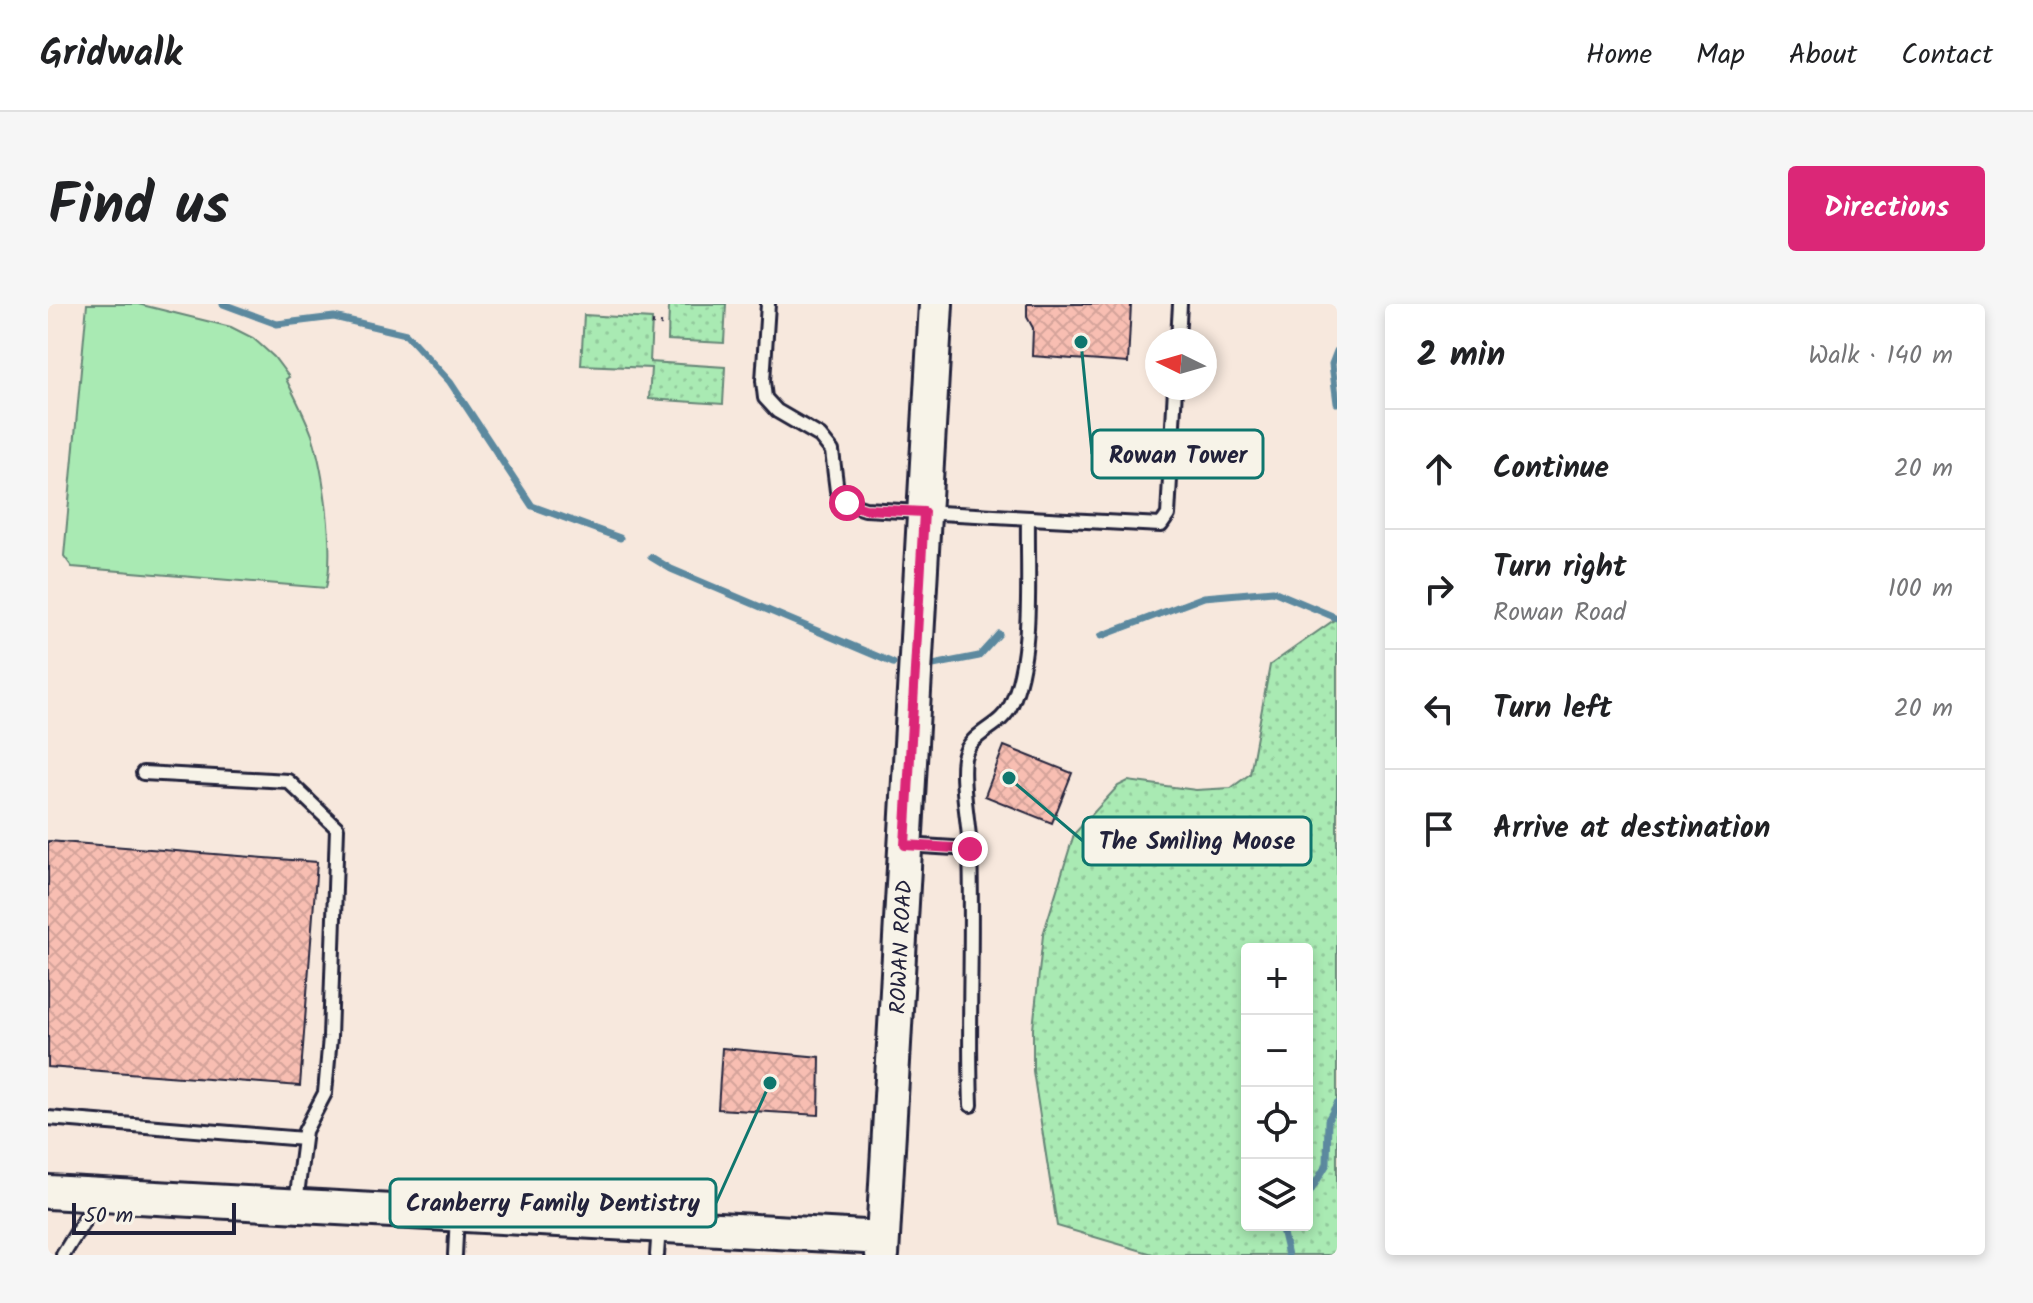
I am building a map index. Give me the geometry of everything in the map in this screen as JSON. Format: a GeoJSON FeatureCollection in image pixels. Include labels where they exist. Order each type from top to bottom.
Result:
{"type":"FeatureCollection","features":[{"type":"Feature","properties":{"kind":"street","name":"ROWAN ROAD"},"geometry":{"type":"LineString","coordinates":[[883,1247],[936,304]]}},
{"type":"Feature","properties":{"kind":"street"},"geometry":{"type":"LineString","coordinates":[[48,1192],[457,1215],[658,1240],[883,1247]]}},
{"type":"Feature","properties":{"kind":"lane"},"geometry":{"type":"LineString","coordinates":[[768,304],[763,381],[765,398],[777,411],[800,422],[826,444],[832,451],[837,491],[847,503],[865,509],[1161,525],[1168,515],[1174,400]]}},
{"type":"Feature","properties":{"kind":"lane"},"geometry":{"type":"LineString","coordinates":[[1179,328],[1180,304]]}},
{"type":"Feature","properties":{"kind":"lane"},"geometry":{"type":"LineString","coordinates":[[971,1105],[970,849],[963,761],[968,745],[992,727],[1010,707],[1023,661],[1027,625],[1028,518]]}},
{"type":"Feature","properties":{"kind":"lane"},"geometry":{"type":"LineString","coordinates":[[143,773],[288,781],[337,828],[330,1037],[325,1093],[305,1131],[296,1206]]}},
{"type":"Feature","properties":{"kind":"lane"},"geometry":{"type":"LineString","coordinates":[[905,845],[970,849]]}},
{"type":"Feature","properties":{"kind":"lane"},"geometry":{"type":"LineString","coordinates":[[48,1118],[304,1139]]}},
{"type":"Feature","properties":{"kind":"lane"},"geometry":{"type":"LineString","coordinates":[[63,1255],[100,1195]]}},
{"type":"Feature","properties":{"kind":"lane"},"geometry":{"type":"LineString","coordinates":[[455,1255],[457,1215]]}},
{"type":"Feature","properties":{"kind":"path"},"geometry":{"type":"LineString","coordinates":[[652,323],[668,325]]}},
{"type":"Feature","properties":{"kind":"green space"},"geometry":{"type":"Polygon","coordinates":[[[87,304],[138,304],[231,327],[253,338],[274,357],[289,377],[286,379],[312,435],[316,451],[329,533],[326,588],[72,567],[64,556],[87,304]]]}},
{"type":"Feature","properties":{"kind":"green space"},"geometry":{"type":"Polygon","coordinates":[[[669,304],[726,304],[724,343],[668,340],[669,304]]]}},
{"type":"Feature","properties":{"kind":"green space"},"geometry":{"type":"Polygon","coordinates":[[[584,315],[652,319],[650,362],[725,367],[723,404],[649,399],[651,368],[581,365],[584,315]]]}},
{"type":"Feature","properties":{"kind":"green space"},"geometry":{"type":"Polygon","coordinates":[[[1337,618],[1337,1255],[1156,1255],[1057,1226],[1033,1071],[1033,1029],[1043,935],[1074,834],[1118,786],[1128,781],[1196,790],[1231,788],[1250,774],[1270,665],[1337,618]]]}},
{"type":"Feature","properties":{"kind":"building"},"geometry":{"type":"Polygon","coordinates":[[[1027,304],[1131,304],[1128,363],[1032,356],[1033,328],[1027,317],[1027,304]]]}},
{"type":"Feature","properties":{"kind":"building"},"geometry":{"type":"Polygon","coordinates":[[[1004,746],[1072,773],[1052,823],[985,796],[1004,746]]]}},
{"type":"Feature","properties":{"kind":"building"},"geometry":{"type":"Polygon","coordinates":[[[48,841],[317,862],[300,1086],[48,1067],[48,841]]]}},
{"type":"Feature","properties":{"kind":"building"},"geometry":{"type":"Polygon","coordinates":[[[722,1048],[820,1057],[819,1115],[718,1109],[722,1048]]]}},
{"type":"Feature","properties":{"kind":"waterway"},"geometry":{"type":"LineString","coordinates":[[223,304],[277,324],[334,317],[406,334],[450,382],[532,506],[620,538]]}},
{"type":"Feature","properties":{"kind":"waterway"},"geometry":{"type":"LineString","coordinates":[[1337,351],[1332,364],[1337,403]]}},
{"type":"Feature","properties":{"kind":"waterway"},"geometry":{"type":"LineString","coordinates":[[651,557],[671,569],[893,663]]}},
{"type":"Feature","properties":{"kind":"waterway"},"geometry":{"type":"LineString","coordinates":[[1101,636],[1204,597],[1273,591],[1337,618]]}},
{"type":"Feature","properties":{"kind":"waterway"},"geometry":{"type":"LineString","coordinates":[[933,665],[979,656],[999,634]]}},
{"type":"Feature","properties":{"kind":"waterway"},"geometry":{"type":"LineString","coordinates":[[1313,1187],[1327,1164],[1328,1120],[1337,1104]]}},
{"type":"Feature","properties":{"kind":"waterway"},"geometry":{"type":"LineString","coordinates":[[1282,1231],[1288,1255]]}},
{"type":"Feature","properties":{"kind":"place","name":"Rowan Tower"},"geometry":{"type":"Point","coordinates":[1081,342]}},
{"type":"Feature","properties":{"kind":"place","name":"The Smiling Moose"},"geometry":{"type":"Point","coordinates":[1009,778]}},
{"type":"Feature","properties":{"kind":"place","name":"Cranberry Family Dentistry"},"geometry":{"type":"Point","coordinates":[770,1083]}},
{"type":"Feature","properties":{"kind":"route"},"geometry":{"type":"LineString","coordinates":[[847,503],[865,509],[924,512],[905,845],[970,849]]}}]}
